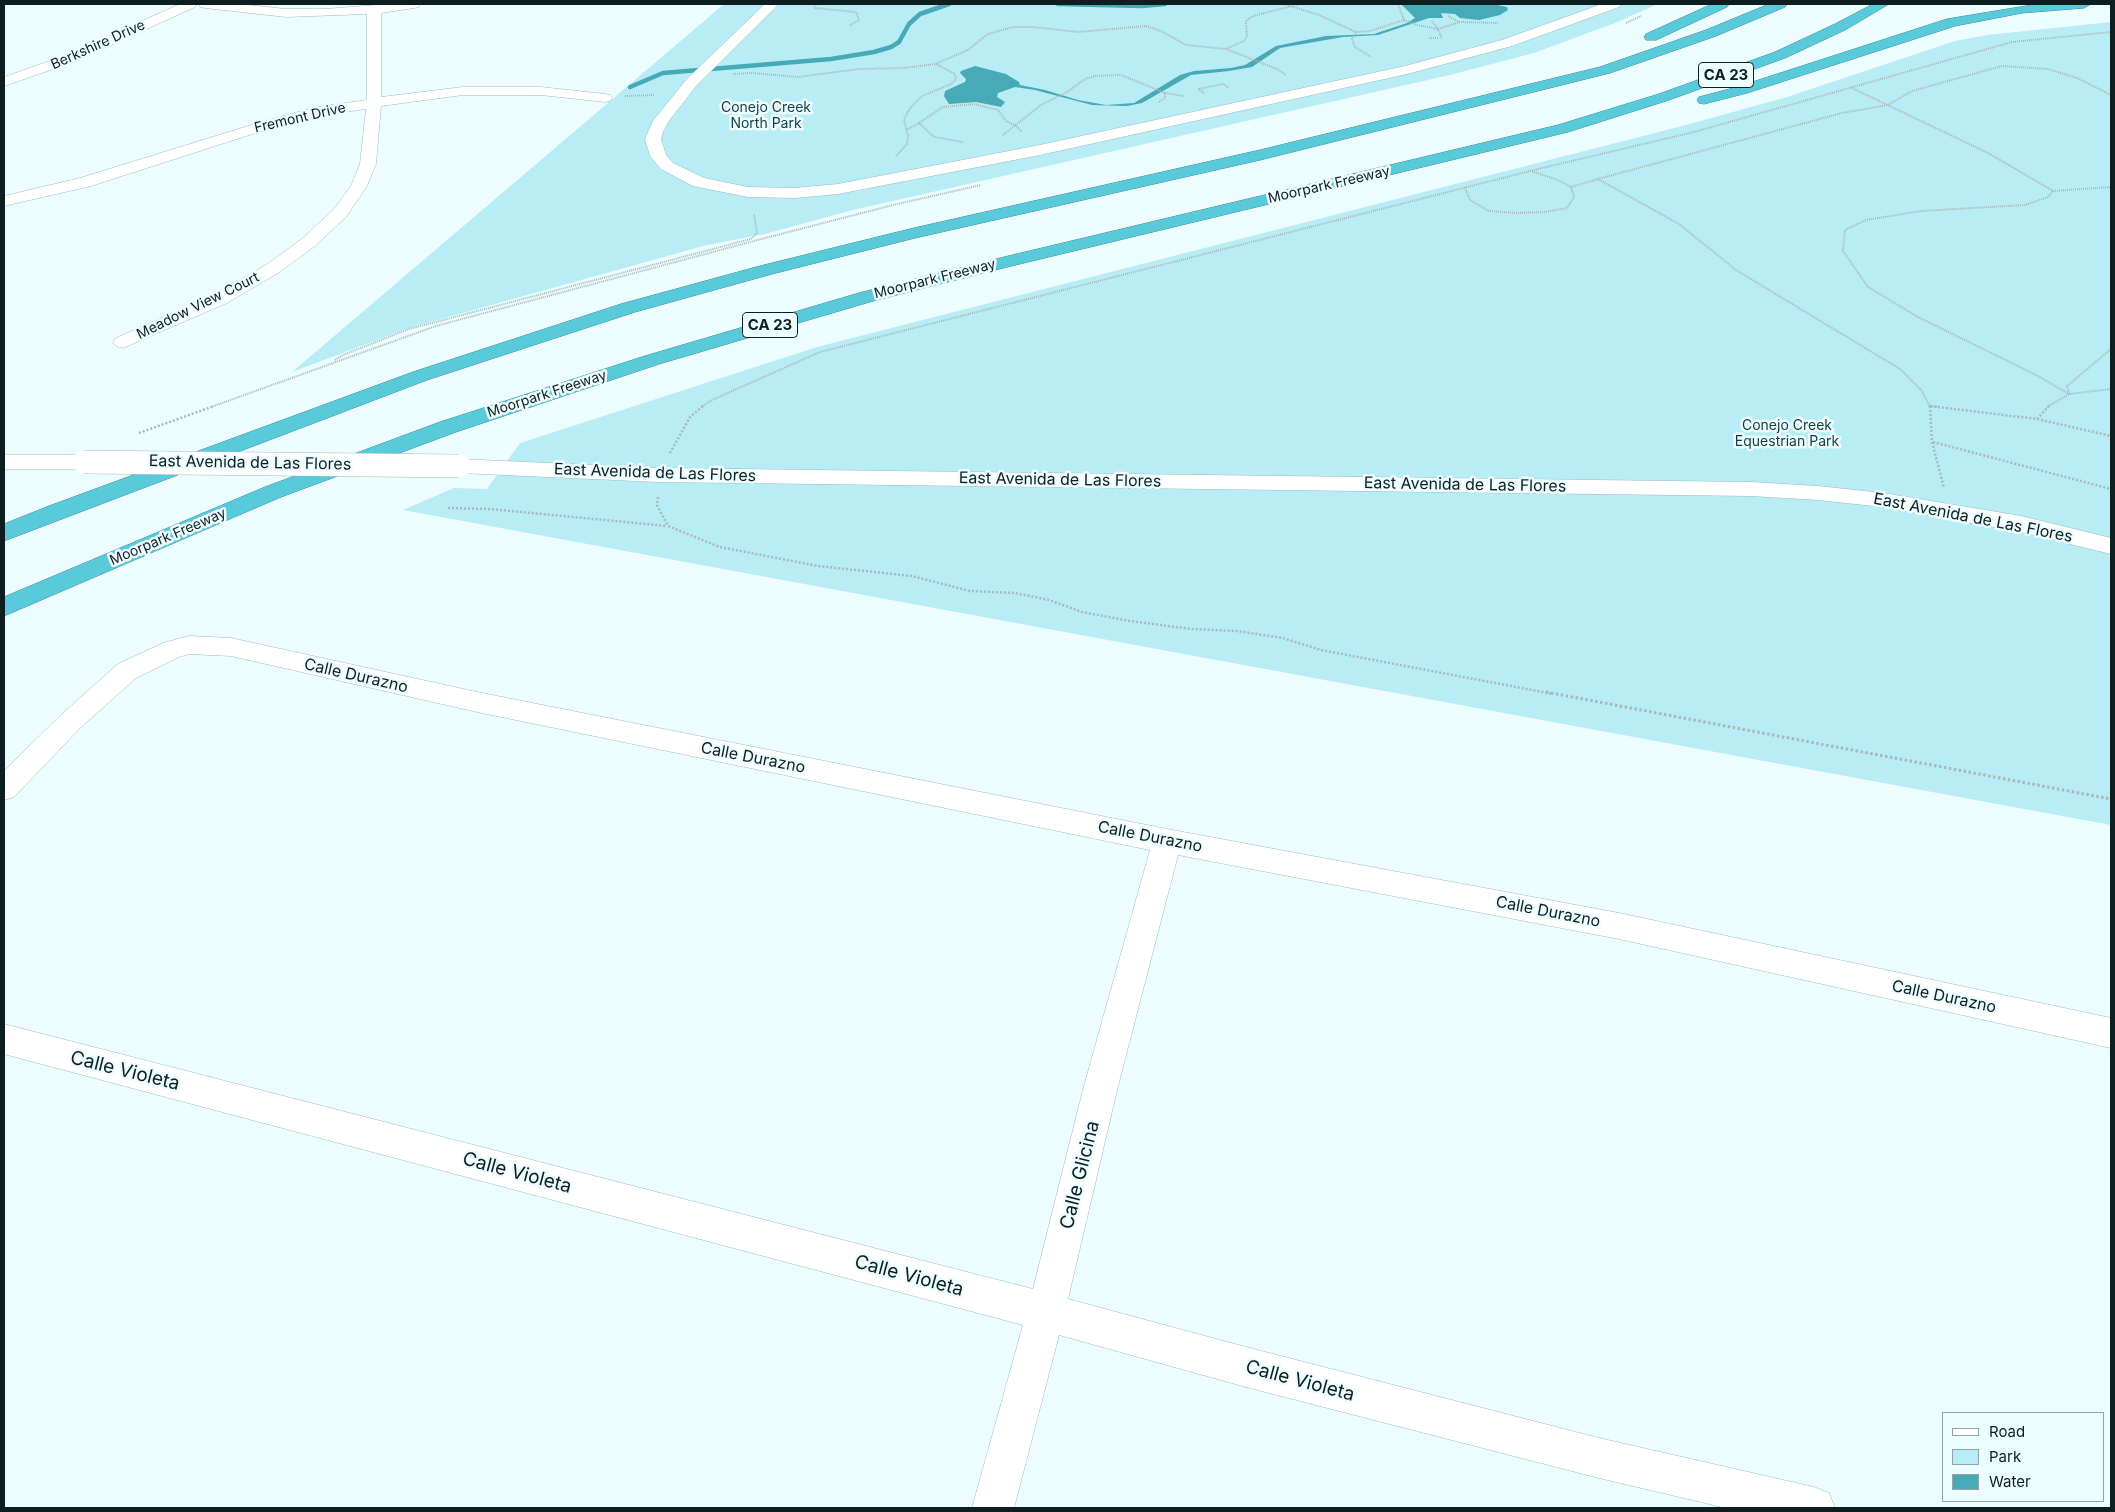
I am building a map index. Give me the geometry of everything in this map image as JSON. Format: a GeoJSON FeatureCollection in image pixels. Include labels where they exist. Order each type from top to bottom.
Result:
{"type":"FeatureCollection","features":[{"type":"Feature","properties":{"kind":"highway"},"geometry":{"type":"LineString","coordinates":[[1636,44],[1722,4]]}},
{"type":"Feature","properties":{"kind":"highway","name":"CA 23"},"geometry":{"type":"LineString","coordinates":[[4,533],[57,511],[420,376],[628,308],[766,270],[914,233],[1260,156],[1605,70],[1661,52],[1780,4]]}},
{"type":"Feature","properties":{"kind":"highway","name":"Moorpark Freeway"},"geometry":{"type":"LineString","coordinates":[[4,607],[273,492],[448,427],[652,360],[866,297],[1000,262],[1563,129],[1664,97],[1780,54],[1882,4]]}},
{"type":"Feature","properties":{"kind":"highway"},"geometry":{"type":"LineString","coordinates":[[1563,129],[1689,104],[1742,90],[1952,22],[2022,9],[2084,4]]}},
{"type":"Feature","properties":{"kind":"highway"},"geometry":{"type":"LineString","coordinates":[[1506,95],[1619,51]]}},
{"type":"Feature","properties":{"kind":"street","name":"Berkshire Drive"},"geometry":{"type":"LineString","coordinates":[[4,82],[69,59],[190,4]]}},
{"type":"Feature","properties":{"kind":"street"},"geometry":{"type":"LineString","coordinates":[[205,4],[286,13],[374,10],[414,4]]}},
{"type":"Feature","properties":{"kind":"street"},"geometry":{"type":"LineString","coordinates":[[772,4],[699,74],[682,93],[654,132],[655,148],[658,156],[667,166],[699,182],[748,192],[795,194],[838,189],[1040,150],[1408,70],[1507,43],[1614,4]]}},
{"type":"Feature","properties":{"kind":"street","name":"Meadow View Court"},"geometry":{"type":"LineString","coordinates":[[123,342],[220,299],[272,269],[309,242],[340,213],[359,186],[368,164],[374,102],[374,10]]}},
{"type":"Feature","properties":{"kind":"street","name":"Fremont Drive"},"geometry":{"type":"LineString","coordinates":[[4,201],[120,172],[266,125],[317,112],[374,102],[432,94],[494,90],[541,91],[605,98]]}},
{"type":"Feature","properties":{"kind":"street","name":"East Avenida de Las Flores"},"geometry":{"type":"LineString","coordinates":[[4,462],[663,467],[1751,489],[1883,500],[1950,510],[2021,524],[2111,546]]}},
{"type":"Feature","properties":{"kind":"street","name":"Calle Durazno"},"geometry":{"type":"LineString","coordinates":[[4,788],[71,721],[127,671],[153,657],[189,645],[231,646],[477,702],[1167,841],[1619,926],[2111,1033]]}},
{"type":"Feature","properties":{"kind":"street","name":"Calle Glicina"},"geometry":{"type":"LineString","coordinates":[[993,1508],[1046,1312],[1101,1086],[1167,841]]}},
{"type":"Feature","properties":{"kind":"street","name":"Calle Violeta"},"geometry":{"type":"LineString","coordinates":[[4,1039],[1046,1312],[1246,1367],[1598,1458],[1814,1508]]}},
{"type":"Feature","properties":{"kind":"path"},"geometry":{"type":"LineString","coordinates":[[813,4],[815,8],[856,12],[859,20],[849,26]]}},
{"type":"Feature","properties":{"kind":"path"},"geometry":{"type":"LineString","coordinates":[[1284,4],[1319,15],[1356,32],[1370,31],[1404,20],[1417,25]]}},
{"type":"Feature","properties":{"kind":"path"},"geometry":{"type":"LineString","coordinates":[[1226,49],[1244,41],[1247,36],[1246,21],[1253,16],[1300,4]]}},
{"type":"Feature","properties":{"kind":"path"},"geometry":{"type":"LineString","coordinates":[[1398,4],[1404,20]]}},
{"type":"Feature","properties":{"kind":"path"},"geometry":{"type":"LineString","coordinates":[[1448,16],[1460,22]]}},
{"type":"Feature","properties":{"kind":"path"},"geometry":{"type":"LineString","coordinates":[[1432,21],[1438,29]]}},
{"type":"Feature","properties":{"kind":"path"},"geometry":{"type":"LineString","coordinates":[[729,74],[752,72],[808,76],[859,69],[904,68],[935,64],[968,50],[988,34],[1013,27],[1078,32],[1146,26],[1161,31],[1186,45],[1226,49],[1263,64]]}},
{"type":"Feature","properties":{"kind":"path"},"geometry":{"type":"LineString","coordinates":[[1352,39],[1356,32]]}},
{"type":"Feature","properties":{"kind":"path"},"geometry":{"type":"LineString","coordinates":[[668,526],[658,506],[663,467],[690,417],[712,400],[820,352],[1531,171],[1694,132],[2012,42],[2111,32]]}},
{"type":"Feature","properties":{"kind":"path"},"geometry":{"type":"LineString","coordinates":[[1429,38],[1442,38]]}},
{"type":"Feature","properties":{"kind":"path"},"geometry":{"type":"LineString","coordinates":[[892,179],[883,166],[907,144],[908,136],[904,119],[911,107],[922,96],[951,84],[956,79],[955,74],[935,64]]}},
{"type":"Feature","properties":{"kind":"path"},"geometry":{"type":"LineString","coordinates":[[1570,187],[1842,113],[1888,105],[1912,91],[2002,66],[2048,68],[2076,78],[2111,95]]}},
{"type":"Feature","properties":{"kind":"path"},"geometry":{"type":"LineString","coordinates":[[1001,136],[1041,105],[1085,79],[1095,76],[1132,78],[1165,93]]}},
{"type":"Feature","properties":{"kind":"path"},"geometry":{"type":"LineString","coordinates":[[1851,87],[1990,154],[2053,191],[2111,187]]}},
{"type":"Feature","properties":{"kind":"path"},"geometry":{"type":"LineString","coordinates":[[605,98],[682,93]]}},
{"type":"Feature","properties":{"kind":"path"},"geometry":{"type":"LineString","coordinates":[[906,130],[943,108],[974,104],[998,110],[1006,121],[1016,126]]}},
{"type":"Feature","properties":{"kind":"path"},"geometry":{"type":"LineString","coordinates":[[919,124],[934,137],[966,142]]}},
{"type":"Feature","properties":{"kind":"path"},"geometry":{"type":"LineString","coordinates":[[1465,188],[1470,200],[1489,211],[1516,213],[1545,212],[1567,208],[1574,197],[1570,187],[1558,180],[1531,171]]}},
{"type":"Feature","properties":{"kind":"path"},"geometry":{"type":"LineString","coordinates":[[1598,179],[1679,224],[1736,270],[1900,369],[1922,391],[1930,406],[1932,442],[1950,510]]}},
{"type":"Feature","properties":{"kind":"path"},"geometry":{"type":"LineString","coordinates":[[2053,191],[2048,197],[2025,205],[1921,211],[1866,220],[1845,230],[1843,252],[1868,287],[1918,317],[2036,375],[2069,394]]}},
{"type":"Feature","properties":{"kind":"path"},"geometry":{"type":"LineString","coordinates":[[133,435],[436,326],[740,246],[758,233],[754,214]]}},
{"type":"Feature","properties":{"kind":"path"},"geometry":{"type":"LineString","coordinates":[[331,363],[343,355],[409,329],[751,239]]}},
{"type":"Feature","properties":{"kind":"path"},"geometry":{"type":"LineString","coordinates":[[2069,394],[2067,386],[2111,349]]}},
{"type":"Feature","properties":{"kind":"path"},"geometry":{"type":"LineString","coordinates":[[2037,419],[2046,408],[2069,394],[2111,389]]}},
{"type":"Feature","properties":{"kind":"path"},"geometry":{"type":"LineString","coordinates":[[1930,406],[2037,419],[2111,436]]}},
{"type":"Feature","properties":{"kind":"path"},"geometry":{"type":"LineString","coordinates":[[1932,442],[2111,489]]}},
{"type":"Feature","properties":{"kind":"path"},"geometry":{"type":"LineString","coordinates":[[448,508],[490,509],[668,526],[720,547],[818,566],[912,576],[970,591],[1015,592],[1049,600],[1082,612],[1130,622],[1192,629],[1237,630],[1283,638],[1330,652],[2111,800]]}},
{"type":"Feature","properties":{"kind":"green space","name":"Conejo Creek North Park"},"geometry":{"type":"Polygon","coordinates":[[[724,4],[1658,4],[1615,23],[1534,53],[1450,75],[853,210],[765,234],[707,245],[409,328],[292,372],[724,4]]]}},
{"type":"Feature","properties":{"kind":"green space","name":"Conejo Creek Equestrian Park"},"geometry":{"type":"Polygon","coordinates":[[[2111,22],[2111,825],[403,510],[454,488],[487,489],[520,443],[817,347],[1686,125],[1787,97],[1955,41],[1987,35],[2111,22]]]}},
{"type":"Feature","properties":{"kind":"water"},"geometry":{"type":"Polygon","coordinates":[[[1401,4],[1492,4],[1507,7],[1508,10],[1500,15],[1479,20],[1460,18],[1455,14],[1441,13],[1443,18],[1429,18],[1378,35],[1343,37],[1280,48],[1252,67],[1191,75],[1142,103],[1127,106],[1092,105],[1035,90],[1015,87],[998,93],[997,97],[1005,102],[1001,107],[976,102],[949,104],[944,96],[945,91],[965,82],[966,79],[960,73],[961,71],[975,66],[1006,74],[1019,82],[1020,85],[1078,100],[1106,105],[1134,103],[1180,75],[1194,71],[1245,65],[1276,46],[1326,36],[1374,34],[1407,23],[1415,18],[1401,4]]]}},
{"type":"Feature","properties":{"kind":"waterway"},"geometry":{"type":"LineString","coordinates":[[630,87],[663,73],[831,59],[874,52],[891,47],[899,42],[909,24],[920,14],[949,4]]}},
{"type":"Feature","properties":{"kind":"waterway"},"geometry":{"type":"LineString","coordinates":[[1058,4],[1142,6],[1165,4]]}}]}
